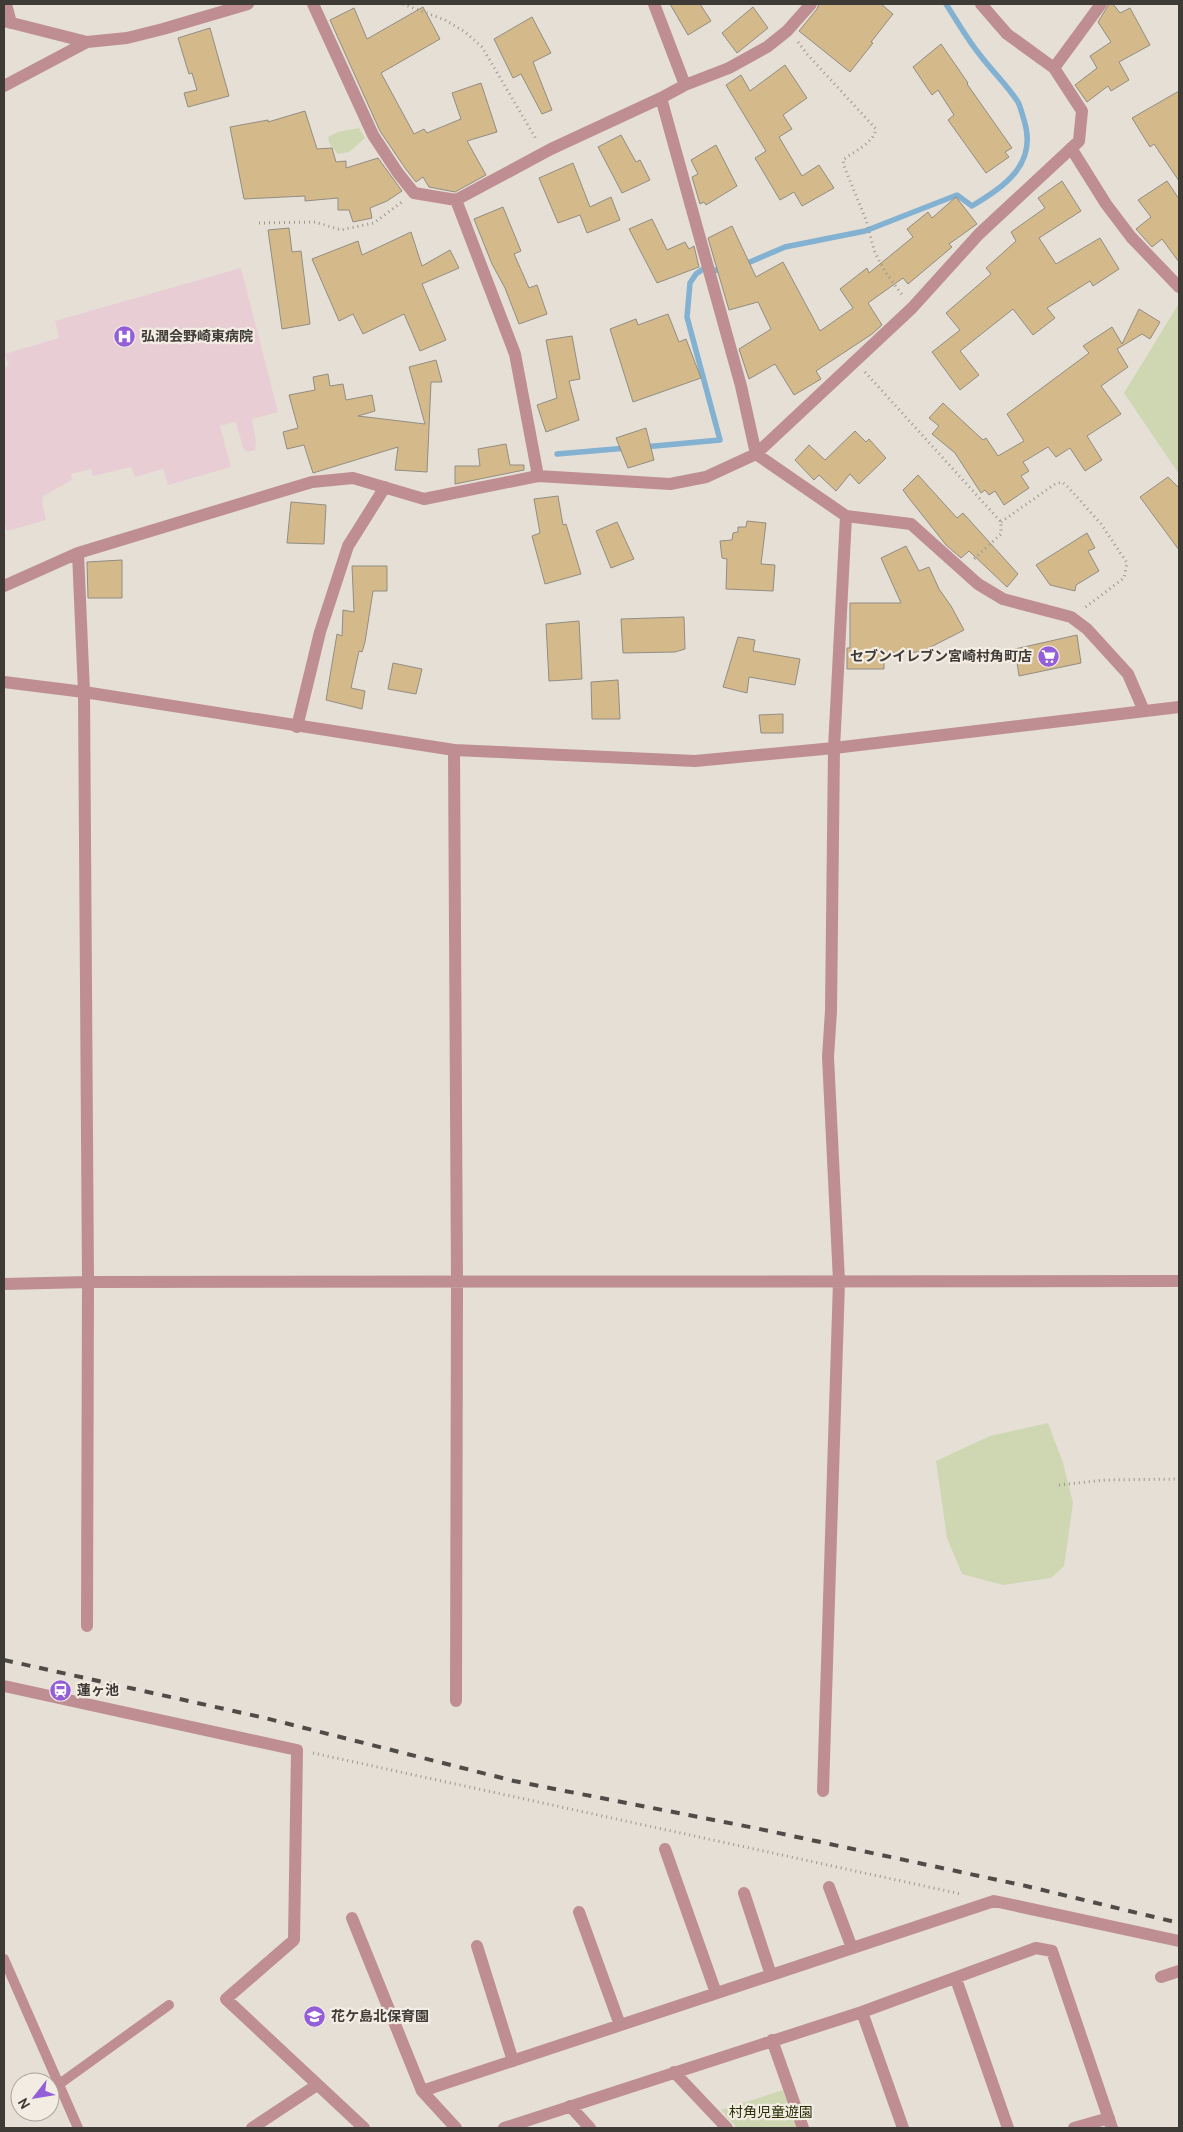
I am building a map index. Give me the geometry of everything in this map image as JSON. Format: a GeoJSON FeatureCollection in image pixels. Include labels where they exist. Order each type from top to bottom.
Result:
{"type":"FeatureCollection","features":[{"type":"Feature","properties":{"kind":"street"},"geometry":{"type":"LineString","coordinates":[[6,4],[8,22],[87,42],[127,38],[154,32],[248,4]]}},
{"type":"Feature","properties":{"kind":"street"},"geometry":{"type":"LineString","coordinates":[[313,4],[373,135],[398,173],[412,191],[432,197],[456,200],[544,153],[685,85],[729,68],[767,47],[789,29],[811,4]]}},
{"type":"Feature","properties":{"kind":"street"},"geometry":{"type":"LineString","coordinates":[[654,4],[685,85]]}},
{"type":"Feature","properties":{"kind":"street"},"geometry":{"type":"LineString","coordinates":[[4,586],[78,553],[312,482],[353,478],[424,499],[538,476],[670,484],[706,477],[756,454],[912,308],[979,234],[1079,140],[1082,111],[1054,68],[1007,34],[981,4]]}},
{"type":"Feature","properties":{"kind":"street"},"geometry":{"type":"LineString","coordinates":[[1054,68],[1101,4]]}},
{"type":"Feature","properties":{"kind":"street"},"geometry":{"type":"LineString","coordinates":[[4,86],[87,42]]}},
{"type":"Feature","properties":{"kind":"street"},"geometry":{"type":"LineString","coordinates":[[661,98],[741,386],[756,454],[846,516],[911,524],[978,584],[1003,599],[1072,618],[1087,628],[1128,674],[1144,711]]}},
{"type":"Feature","properties":{"kind":"street"},"geometry":{"type":"LineString","coordinates":[[1071,148],[1106,204],[1131,237],[1179,287]]}},
{"type":"Feature","properties":{"kind":"street"},"geometry":{"type":"LineString","coordinates":[[456,200],[515,354],[538,476]]}},
{"type":"Feature","properties":{"kind":"street"},"geometry":{"type":"LineString","coordinates":[[297,726],[320,632],[348,546],[385,487]]}},
{"type":"Feature","properties":{"kind":"street"},"geometry":{"type":"LineString","coordinates":[[823,1791],[839,1281],[828,1057],[831,1011],[834,748],[846,516]]}},
{"type":"Feature","properties":{"kind":"street"},"geometry":{"type":"LineString","coordinates":[[78,553],[84,692],[88,1282],[87,1626]]}},
{"type":"Feature","properties":{"kind":"street"},"geometry":{"type":"LineString","coordinates":[[4,682],[84,692],[454,750],[695,761],[834,748],[1179,707]]}},
{"type":"Feature","properties":{"kind":"street"},"geometry":{"type":"LineString","coordinates":[[454,750],[457,1283],[456,1701]]}},
{"type":"Feature","properties":{"kind":"street"},"geometry":{"type":"LineString","coordinates":[[4,1284],[88,1282],[1179,1281]]}},
{"type":"Feature","properties":{"kind":"street"},"geometry":{"type":"LineString","coordinates":[[4,1686],[297,1750],[294,1940],[226,1999],[364,2128]]}},
{"type":"Feature","properties":{"kind":"street"},"geometry":{"type":"LineString","coordinates":[[665,1849],[716,1993]]}},
{"type":"Feature","properties":{"kind":"street"},"geometry":{"type":"LineString","coordinates":[[829,1887],[852,1948]]}},
{"type":"Feature","properties":{"kind":"street"},"geometry":{"type":"LineString","coordinates":[[744,1893],[771,1975]]}},
{"type":"Feature","properties":{"kind":"street"},"geometry":{"type":"LineString","coordinates":[[422,2091],[994,1901],[1179,1942]]}},
{"type":"Feature","properties":{"kind":"street"},"geometry":{"type":"LineString","coordinates":[[579,1912],[620,2026]]}},
{"type":"Feature","properties":{"kind":"street"},"geometry":{"type":"LineString","coordinates":[[352,1918],[422,2091],[456,2128]]}},
{"type":"Feature","properties":{"kind":"street"},"geometry":{"type":"LineString","coordinates":[[477,1946],[514,2061]]}},
{"type":"Feature","properties":{"kind":"street"},"geometry":{"type":"LineString","coordinates":[[504,2128],[862,2012],[1036,1948],[1052,1951],[1111,2123],[1074,2128]]}},
{"type":"Feature","properties":{"kind":"street"},"geometry":{"type":"LineString","coordinates":[[1160,1977],[1179,1971]]}},
{"type":"Feature","properties":{"kind":"street"},"geometry":{"type":"LineString","coordinates":[[956,1978],[1008,2128]]}},
{"type":"Feature","properties":{"kind":"street"},"geometry":{"type":"LineString","coordinates":[[862,2012],[903,2128]]}},
{"type":"Feature","properties":{"kind":"street"},"geometry":{"type":"LineString","coordinates":[[772,2040],[803,2128]]}},
{"type":"Feature","properties":{"kind":"street"},"geometry":{"type":"LineString","coordinates":[[674,2072],[727,2128]]}},
{"type":"Feature","properties":{"kind":"street"},"geometry":{"type":"LineString","coordinates":[[252,2128],[317,2085]]}},
{"type":"Feature","properties":{"kind":"street"},"geometry":{"type":"LineString","coordinates":[[570,2106],[590,2128]]}},
{"type":"Feature","properties":{"kind":"lane"},"geometry":{"type":"LineString","coordinates":[[4,1959],[52,2072]]}},
{"type":"Feature","properties":{"kind":"lane"},"geometry":{"type":"LineString","coordinates":[[60,2084],[169,2005]]}},
{"type":"Feature","properties":{"kind":"lane"},"geometry":{"type":"LineString","coordinates":[[60,2089],[78,2128]]}},
{"type":"Feature","properties":{"kind":"path"},"geometry":{"type":"LineString","coordinates":[[403,4],[445,20],[465,32],[482,47],[544,153]]}},
{"type":"Feature","properties":{"kind":"path"},"geometry":{"type":"LineString","coordinates":[[789,29],[807,54],[876,129],[875,134],[866,143],[844,160],[844,166],[866,220],[875,253],[886,273],[912,308]]}},
{"type":"Feature","properties":{"kind":"path"},"geometry":{"type":"LineString","coordinates":[[259,222],[315,222],[340,230],[374,223],[397,207],[412,191]]}},
{"type":"Feature","properties":{"kind":"path"},"geometry":{"type":"LineString","coordinates":[[855,361],[1000,522],[1001,534],[962,570]]}},
{"type":"Feature","properties":{"kind":"path"},"geometry":{"type":"LineString","coordinates":[[1000,522],[1055,484],[1062,482],[1101,524],[1127,563],[1124,578],[1072,618]]}},
{"type":"Feature","properties":{"kind":"path"},"geometry":{"type":"LineString","coordinates":[[1059,1485],[1105,1480],[1179,1479]]}},
{"type":"Feature","properties":{"kind":"path"},"geometry":{"type":"LineString","coordinates":[[297,1750],[964,1895]]}},
{"type":"Feature","properties":{"kind":"shaded area"},"geometry":{"type":"Polygon","coordinates":[[[241,268],[278,412],[252,419],[256,441],[255,450],[248,452],[243,448],[236,422],[220,426],[231,467],[168,485],[163,469],[135,477],[131,467],[93,476],[91,469],[71,474],[72,480],[43,496],[42,503],[46,520],[7,531],[4,520],[4,368],[9,366],[5,354],[59,338],[55,321],[241,268]]]}},
{"type":"Feature","properties":{"kind":"green space"},"geometry":{"type":"Polygon","coordinates":[[[359,128],[365,138],[349,152],[338,154],[330,145],[328,137],[338,132],[359,128]]]}},
{"type":"Feature","properties":{"kind":"green space"},"geometry":{"type":"Polygon","coordinates":[[[1179,305],[1179,474],[1124,393],[1179,305]]]}},
{"type":"Feature","properties":{"kind":"green space"},"geometry":{"type":"Polygon","coordinates":[[[1048,1423],[1063,1463],[1073,1503],[1064,1566],[1051,1578],[1003,1585],[962,1574],[947,1538],[936,1461],[990,1436],[1048,1423]]]}},
{"type":"Feature","properties":{"kind":"green space","name":"村角児童遊園"},"geometry":{"type":"Polygon","coordinates":[[[783,2090],[797,2128],[737,2128],[721,2110],[783,2090]]]}},
{"type":"Feature","properties":{"kind":"building"},"geometry":{"type":"Polygon","coordinates":[[[670,4],[700,4],[711,21],[688,35],[670,4]]]}},
{"type":"Feature","properties":{"kind":"building"},"geometry":{"type":"Polygon","coordinates":[[[819,4],[881,4],[893,14],[850,72],[799,31],[819,4]]]}},
{"type":"Feature","properties":{"kind":"building"},"geometry":{"type":"Polygon","coordinates":[[[1109,4],[1113,4],[1120,13],[1130,8],[1150,45],[1119,62],[1129,80],[1111,91],[1108,86],[1087,102],[1075,85],[1097,68],[1090,56],[1111,42],[1098,22],[1109,4]]]}},
{"type":"Feature","properties":{"kind":"building"},"geometry":{"type":"Polygon","coordinates":[[[423,7],[440,39],[381,73],[414,134],[424,129],[427,133],[461,119],[452,93],[481,83],[497,132],[467,141],[486,175],[455,192],[429,187],[423,177],[416,182],[405,168],[380,131],[330,20],[354,8],[367,39],[423,7]]]}},
{"type":"Feature","properties":{"kind":"building"},"geometry":{"type":"Polygon","coordinates":[[[753,7],[768,28],[737,53],[722,33],[753,7]]]}},
{"type":"Feature","properties":{"kind":"building"},"geometry":{"type":"Polygon","coordinates":[[[532,17],[551,53],[533,62],[552,110],[542,114],[521,74],[513,78],[494,39],[532,17]]]}},
{"type":"Feature","properties":{"kind":"building"},"geometry":{"type":"Polygon","coordinates":[[[210,28],[229,96],[188,107],[184,93],[197,90],[192,73],[189,74],[178,38],[210,28]]]}},
{"type":"Feature","properties":{"kind":"building"},"geometry":{"type":"Polygon","coordinates":[[[941,44],[1012,148],[1005,152],[1009,157],[986,173],[948,120],[954,115],[938,90],[932,95],[913,67],[941,44]]]}},
{"type":"Feature","properties":{"kind":"building"},"geometry":{"type":"Polygon","coordinates":[[[785,65],[807,98],[783,115],[792,129],[779,137],[802,176],[819,165],[834,188],[802,206],[794,192],[780,200],[755,158],[766,151],[726,85],[741,75],[750,91],[785,65]]]}},
{"type":"Feature","properties":{"kind":"building"},"geometry":{"type":"Polygon","coordinates":[[[1179,91],[1179,181],[1154,144],[1150,147],[1132,118],[1179,91]]]}},
{"type":"Feature","properties":{"kind":"building"},"geometry":{"type":"Polygon","coordinates":[[[305,111],[317,149],[332,148],[336,162],[346,161],[346,168],[378,158],[402,191],[387,201],[370,208],[372,218],[353,222],[349,210],[338,210],[338,198],[305,201],[305,196],[244,199],[230,127],[268,120],[268,122],[305,111]]]}},
{"type":"Feature","properties":{"kind":"building"},"geometry":{"type":"Polygon","coordinates":[[[621,135],[636,162],[640,160],[650,180],[622,193],[598,147],[621,135]]]}},
{"type":"Feature","properties":{"kind":"building"},"geometry":{"type":"Polygon","coordinates":[[[716,145],[737,186],[706,205],[704,202],[700,204],[692,177],[698,174],[691,160],[716,145]]]}},
{"type":"Feature","properties":{"kind":"building"},"geometry":{"type":"Polygon","coordinates":[[[573,163],[590,207],[611,197],[620,220],[587,233],[580,215],[558,223],[539,178],[573,163]]]}},
{"type":"Feature","properties":{"kind":"building"},"geometry":{"type":"Polygon","coordinates":[[[1062,181],[1081,211],[1039,238],[1056,264],[1100,238],[1119,269],[1093,286],[1090,281],[1047,308],[1055,318],[1033,335],[1013,309],[960,351],[979,375],[960,390],[932,352],[960,330],[946,313],[991,274],[986,268],[1016,241],[1011,232],[1045,208],[1038,198],[1062,181]]]}},
{"type":"Feature","properties":{"kind":"building"},"geometry":{"type":"Polygon","coordinates":[[[1167,181],[1179,199],[1179,262],[1162,239],[1152,247],[1136,229],[1151,217],[1138,200],[1167,181]]]}},
{"type":"Feature","properties":{"kind":"building"},"geometry":{"type":"Polygon","coordinates":[[[956,197],[977,224],[949,244],[952,247],[908,284],[903,278],[868,303],[882,325],[872,334],[816,371],[821,379],[794,395],[775,364],[749,379],[739,349],[771,329],[758,302],[729,310],[708,238],[732,226],[756,277],[783,262],[820,331],[853,308],[840,289],[867,268],[869,273],[913,237],[907,229],[928,212],[932,218],[956,197]]]}},
{"type":"Feature","properties":{"kind":"building"},"geometry":{"type":"Polygon","coordinates":[[[503,207],[521,251],[514,254],[529,288],[537,285],[547,314],[519,324],[474,219],[503,207]]]}},
{"type":"Feature","properties":{"kind":"building"},"geometry":{"type":"Polygon","coordinates":[[[652,219],[667,250],[685,242],[689,249],[694,246],[699,267],[657,283],[629,229],[652,219]]]}},
{"type":"Feature","properties":{"kind":"building"},"geometry":{"type":"Polygon","coordinates":[[[289,228],[292,252],[301,251],[310,324],[282,329],[268,230],[289,228]]]}},
{"type":"Feature","properties":{"kind":"building"},"geometry":{"type":"Polygon","coordinates":[[[411,232],[422,266],[450,250],[459,268],[422,284],[446,340],[420,351],[404,314],[363,334],[353,314],[339,321],[312,259],[358,241],[362,255],[411,232]]]}},
{"type":"Feature","properties":{"kind":"building"},"geometry":{"type":"Polygon","coordinates":[[[1139,309],[1160,322],[1150,339],[1142,334],[1117,349],[1128,367],[1101,386],[1121,414],[1087,436],[1102,460],[1085,471],[1070,448],[1056,457],[1048,447],[1023,462],[1029,471],[1021,476],[1029,488],[1004,505],[995,491],[989,495],[985,490],[981,493],[955,453],[932,434],[939,426],[929,418],[943,403],[983,440],[986,438],[998,456],[1024,441],[1007,414],[1089,353],[1083,346],[1112,327],[1122,344],[1139,309]]]}},
{"type":"Feature","properties":{"kind":"building"},"geometry":{"type":"Polygon","coordinates":[[[668,314],[679,342],[686,339],[701,378],[633,402],[610,329],[636,319],[638,325],[668,314]]]}},
{"type":"Feature","properties":{"kind":"building"},"geometry":{"type":"Polygon","coordinates":[[[572,336],[580,379],[569,381],[579,420],[546,432],[537,405],[557,398],[546,340],[572,336]]]}},
{"type":"Feature","properties":{"kind":"building"},"geometry":{"type":"Polygon","coordinates":[[[436,360],[442,382],[431,382],[427,472],[395,470],[398,447],[313,473],[304,445],[287,449],[283,432],[298,428],[289,395],[315,390],[313,377],[328,374],[330,386],[343,384],[346,400],[372,395],[375,411],[358,416],[425,424],[409,367],[436,360]]]}},
{"type":"Feature","properties":{"kind":"building"},"geometry":{"type":"Polygon","coordinates":[[[646,428],[654,460],[628,468],[616,438],[646,428]]]}},
{"type":"Feature","properties":{"kind":"building"},"geometry":{"type":"Polygon","coordinates":[[[855,431],[866,442],[869,439],[886,458],[859,484],[850,474],[836,491],[819,475],[814,480],[795,460],[809,445],[825,460],[855,431]]]}},
{"type":"Feature","properties":{"kind":"building"},"geometry":{"type":"Polygon","coordinates":[[[506,444],[510,465],[524,465],[524,470],[455,484],[455,466],[480,466],[478,449],[506,444]]]}},
{"type":"Feature","properties":{"kind":"building"},"geometry":{"type":"Polygon","coordinates":[[[918,475],[957,518],[963,513],[1018,574],[1007,587],[969,551],[961,558],[946,545],[903,490],[918,475]]]}},
{"type":"Feature","properties":{"kind":"building"},"geometry":{"type":"Polygon","coordinates":[[[1168,477],[1179,488],[1179,550],[1140,497],[1168,477]]]}},
{"type":"Feature","properties":{"kind":"building"},"geometry":{"type":"Polygon","coordinates":[[[558,496],[563,525],[566,524],[581,574],[545,584],[532,536],[540,533],[534,499],[558,496]]]}},
{"type":"Feature","properties":{"kind":"building"},"geometry":{"type":"Polygon","coordinates":[[[291,502],[326,505],[324,544],[287,543],[291,502]]]}},
{"type":"Feature","properties":{"kind":"building"},"geometry":{"type":"Polygon","coordinates":[[[747,521],[766,523],[761,564],[775,565],[773,591],[726,589],[727,559],[722,558],[720,541],[732,540],[733,533],[738,532],[738,527],[746,527],[747,521]]]}},
{"type":"Feature","properties":{"kind":"building"},"geometry":{"type":"Polygon","coordinates":[[[617,522],[634,559],[611,568],[596,531],[617,522]]]}},
{"type":"Feature","properties":{"kind":"building"},"geometry":{"type":"Polygon","coordinates":[[[1087,533],[1095,548],[1088,551],[1099,571],[1076,585],[1075,591],[1050,585],[1036,565],[1087,533]]]}},
{"type":"Feature","properties":{"kind":"building"},"geometry":{"type":"Polygon","coordinates":[[[906,546],[919,571],[929,567],[939,589],[964,630],[921,652],[884,653],[884,669],[847,669],[847,648],[850,648],[850,603],[901,603],[881,558],[906,546]]]}},
{"type":"Feature","properties":{"kind":"building"},"geometry":{"type":"Polygon","coordinates":[[[122,560],[122,598],[88,598],[87,562],[122,560]]]}},
{"type":"Feature","properties":{"kind":"building"},"geometry":{"type":"Polygon","coordinates":[[[352,566],[387,566],[387,591],[373,591],[365,642],[362,652],[359,651],[351,688],[365,691],[362,709],[326,700],[337,634],[342,636],[343,610],[354,612],[352,566]]]}},
{"type":"Feature","properties":{"kind":"building"},"geometry":{"type":"Polygon","coordinates":[[[684,617],[685,649],[675,652],[623,653],[621,619],[684,617]]]}},
{"type":"Feature","properties":{"kind":"building"},"geometry":{"type":"Polygon","coordinates":[[[579,621],[582,679],[549,681],[546,624],[579,621]]]}},
{"type":"Feature","properties":{"kind":"building","name":"セブンイレブン宮崎村角町店"},"geometry":{"type":"Polygon","coordinates":[[[1077,635],[1081,663],[1019,676],[1015,649],[1077,635]]]}},
{"type":"Feature","properties":{"kind":"building"},"geometry":{"type":"Polygon","coordinates":[[[738,637],[755,640],[753,651],[800,659],[795,685],[749,677],[747,693],[723,687],[738,637]]]}},
{"type":"Feature","properties":{"kind":"building"},"geometry":{"type":"Polygon","coordinates":[[[393,663],[422,669],[416,694],[388,689],[393,663]]]}},
{"type":"Feature","properties":{"kind":"building"},"geometry":{"type":"Polygon","coordinates":[[[618,680],[620,719],[592,719],[591,682],[618,680]]]}},
{"type":"Feature","properties":{"kind":"building"},"geometry":{"type":"Polygon","coordinates":[[[783,714],[783,733],[761,733],[759,715],[783,714]]]}},
{"type":"Feature","properties":{"kind":"waterway"},"geometry":{"type":"LineString","coordinates":[[743,265],[785,247],[865,231],[957,195],[972,206],[1007,182],[1016,172],[1026,149],[1027,136],[1019,104],[975,49],[946,4]]}},
{"type":"Feature","properties":{"kind":"waterway"},"geometry":{"type":"LineString","coordinates":[[644,447],[720,440],[687,317],[690,283],[696,274],[703,269],[725,271]]}},
{"type":"Feature","properties":{"kind":"waterway"},"geometry":{"type":"LineString","coordinates":[[557,454],[627,448]]}},
{"type":"Feature","properties":{"kind":"railway"},"geometry":{"type":"LineString","coordinates":[[4,1660],[265,1718],[514,1781],[755,1828],[1026,1886],[1179,1923]]}},
{"type":"Feature","properties":{"kind":"place","name":"弘潤会野崎東病院"},"geometry":{"type":"Point","coordinates":[125,336]}},
{"type":"Feature","properties":{"kind":"place","name":"セブンイレブン宮崎村角町店"},"geometry":{"type":"Point","coordinates":[1048,656]}},
{"type":"Feature","properties":{"kind":"place","name":"蓮ヶ池"},"geometry":{"type":"Point","coordinates":[61,1690]}},
{"type":"Feature","properties":{"kind":"place","name":"花ケ島北保育園"},"geometry":{"type":"Point","coordinates":[315,2016]}}]}
